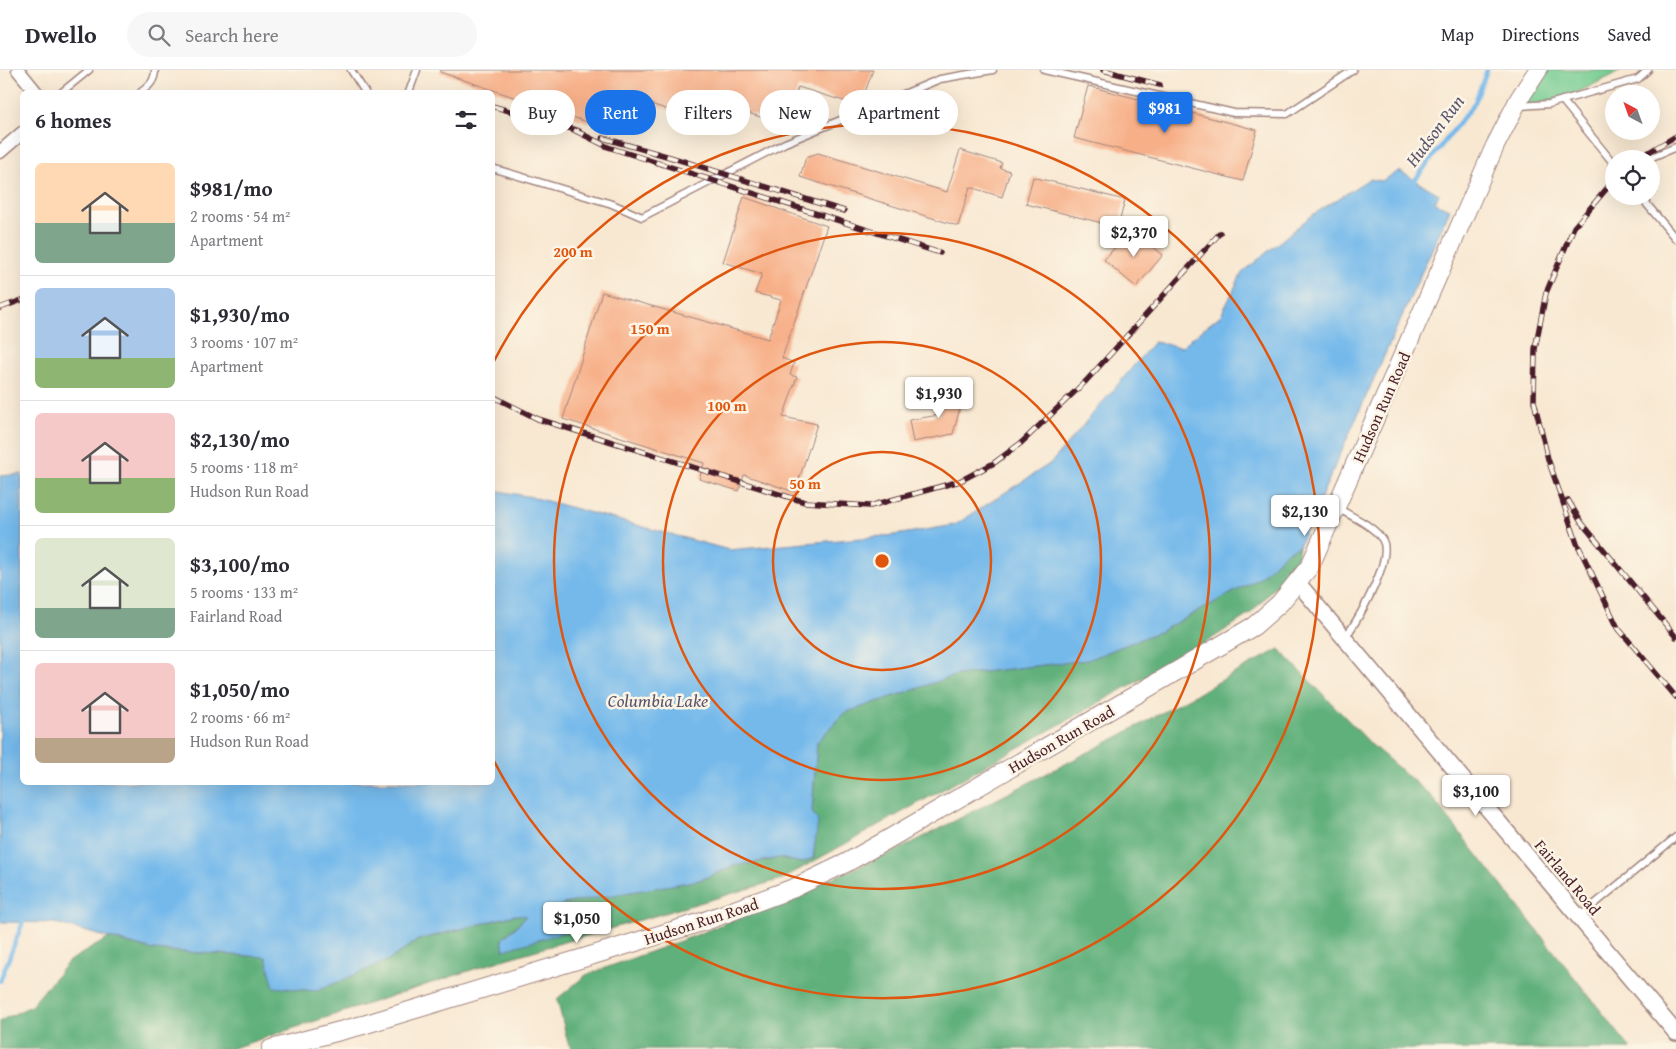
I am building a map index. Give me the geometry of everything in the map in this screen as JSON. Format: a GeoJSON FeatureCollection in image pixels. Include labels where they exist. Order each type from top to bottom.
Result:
{"type":"FeatureCollection","features":[{"type":"Feature","properties":{"kind":"main road","name":"Hudson Run Road"},"geometry":{"type":"LineString","coordinates":[[271,1049],[362,1025],[654,938],[794,888],[885,841],[1254,626],[1280,603],[1310,566],[1495,146],[1519,99],[1538,70]]}},
{"type":"Feature","properties":{"kind":"street"},"geometry":{"type":"LineString","coordinates":[[18,70],[34,90]]}},
{"type":"Feature","properties":{"kind":"street"},"geometry":{"type":"LineString","coordinates":[[0,152],[20,134]]}},
{"type":"Feature","properties":{"kind":"street","name":"Fairland Road"},"geometry":{"type":"LineString","coordinates":[[1298,583],[1676,1033]]}},
{"type":"Feature","properties":{"kind":"lane"},"geometry":{"type":"LineString","coordinates":[[64,90],[89,70]]}},
{"type":"Feature","properties":{"kind":"lane"},"geometry":{"type":"LineString","coordinates":[[144,90],[151,84],[155,76],[155,70]]}},
{"type":"Feature","properties":{"kind":"lane"},"geometry":{"type":"LineString","coordinates":[[351,70],[364,90]]}},
{"type":"Feature","properties":{"kind":"lane"},"geometry":{"type":"LineString","coordinates":[[410,90],[417,70]]}},
{"type":"Feature","properties":{"kind":"lane"},"geometry":{"type":"LineString","coordinates":[[495,169],[612,204],[642,217],[785,143],[940,79],[993,70]]}},
{"type":"Feature","properties":{"kind":"lane"},"geometry":{"type":"LineString","coordinates":[[1044,70],[1234,113],[1287,114],[1353,70]]}},
{"type":"Feature","properties":{"kind":"lane"},"geometry":{"type":"LineString","coordinates":[[1516,107],[1549,104],[1638,79],[1648,70]]}},
{"type":"Feature","properties":{"kind":"lane"},"geometry":{"type":"LineString","coordinates":[[1562,100],[1605,153]]}},
{"type":"Feature","properties":{"kind":"lane"},"geometry":{"type":"LineString","coordinates":[[1660,154],[1676,147]]}},
{"type":"Feature","properties":{"kind":"lane"},"geometry":{"type":"LineString","coordinates":[[1648,205],[1676,239]]}},
{"type":"Feature","properties":{"kind":"lane"},"geometry":{"type":"LineString","coordinates":[[1336,507],[1377,533],[1383,541],[1384,552],[1378,575],[1368,600],[1346,638]]}},
{"type":"Feature","properties":{"kind":"lane"},"geometry":{"type":"LineString","coordinates":[[1579,917],[1676,836]]}},
{"type":"Feature","properties":{"kind":"green space"},"geometry":{"type":"Polygon","coordinates":[[[1538,70],[1623,70],[1562,100],[1516,107],[1538,70]]]}},
{"type":"Feature","properties":{"kind":"green space"},"geometry":{"type":"Polygon","coordinates":[[[1299,546],[1297,562],[1251,613],[1199,647],[782,879],[502,960],[230,1049],[0,1049],[0,1021],[31,1006],[69,961],[109,938],[153,950],[266,957],[389,960],[418,940],[516,915],[527,916],[502,939],[504,950],[580,921],[568,917],[562,904],[700,880],[734,866],[780,858],[801,863],[814,858],[812,813],[817,742],[844,713],[957,675],[1087,660],[1161,631],[1258,579],[1288,551],[1299,546]]]}},
{"type":"Feature","properties":{"kind":"green space"},"geometry":{"type":"Polygon","coordinates":[[[1279,649],[1373,746],[1430,795],[1631,1049],[572,1049],[568,1043],[557,999],[586,975],[694,936],[896,851],[1110,741],[1279,649]]]}},
{"type":"Feature","properties":{"kind":"water","name":"Columbia Lake"},"geometry":{"type":"Polygon","coordinates":[[[1399,171],[1439,194],[1435,203],[1450,209],[1299,546],[1288,551],[1258,579],[1161,631],[1087,660],[957,675],[844,713],[817,742],[812,812],[818,821],[813,858],[801,863],[780,858],[734,866],[700,880],[562,904],[568,917],[580,921],[585,926],[504,950],[502,939],[526,916],[515,915],[418,940],[389,960],[317,991],[274,987],[266,957],[153,950],[55,923],[0,922],[0,476],[20,474],[20,785],[495,785],[495,490],[532,497],[729,550],[895,535],[955,525],[1051,463],[1154,342],[1181,347],[1221,315],[1242,273],[1311,216],[1369,179],[1382,181],[1399,171]]]}},
{"type":"Feature","properties":{"kind":"building"},"geometry":{"type":"Polygon","coordinates":[[[440,70],[873,70],[866,90],[839,90],[839,100],[829,96],[829,90],[808,90],[798,87],[797,90],[760,90],[760,117],[750,114],[750,90],[666,90],[666,109],[656,106],[656,90],[585,90],[585,121],[575,118],[575,90],[510,90],[510,96],[440,72],[440,70]]]}},
{"type":"Feature","properties":{"kind":"building"},"geometry":{"type":"Polygon","coordinates":[[[1088,86],[1257,130],[1243,181],[1074,138],[1088,86]]]}},
{"type":"Feature","properties":{"kind":"building"},"geometry":{"type":"Polygon","coordinates":[[[960,150],[1002,163],[1000,168],[1010,171],[1002,197],[970,187],[958,226],[800,177],[806,157],[818,153],[947,192],[960,150]]]}},
{"type":"Feature","properties":{"kind":"building"},"geometry":{"type":"Polygon","coordinates":[[[1033,177],[1125,200],[1118,227],[1026,204],[1033,177]]]}},
{"type":"Feature","properties":{"kind":"building"},"geometry":{"type":"Polygon","coordinates":[[[744,197],[827,226],[782,358],[794,363],[790,375],[797,377],[783,417],[817,424],[795,492],[744,475],[739,491],[699,479],[704,463],[563,419],[602,292],[768,339],[781,300],[755,293],[762,274],[723,262],[744,197]]]}},
{"type":"Feature","properties":{"kind":"building"},"geometry":{"type":"Polygon","coordinates":[[[1131,229],[1163,255],[1136,287],[1104,260],[1131,229]]]}},
{"type":"Feature","properties":{"kind":"building"},"geometry":{"type":"Polygon","coordinates":[[[947,388],[964,393],[953,434],[913,442],[909,420],[939,415],[947,388]]]}},
{"type":"Feature","properties":{"kind":"waterway","name":"Hudson Run"},"geometry":{"type":"LineString","coordinates":[[1415,180],[1475,102],[1487,70]]}},
{"type":"Feature","properties":{"kind":"waterway","name":"Hudson Run"},"geometry":{"type":"LineString","coordinates":[[0,981],[23,922]]}},
{"type":"Feature","properties":{"kind":"railway"},"geometry":{"type":"LineString","coordinates":[[1103,70],[1160,85]]}},
{"type":"Feature","properties":{"kind":"railway"},"geometry":{"type":"LineString","coordinates":[[495,107],[579,131]]}},
{"type":"Feature","properties":{"kind":"railway"},"geometry":{"type":"LineString","coordinates":[[575,130],[608,147],[940,253]]}},
{"type":"Feature","properties":{"kind":"railway"},"geometry":{"type":"LineString","coordinates":[[1652,150],[1676,136]]}},
{"type":"Feature","properties":{"kind":"railway"},"geometry":{"type":"LineString","coordinates":[[603,138],[844,211]]}},
{"type":"Feature","properties":{"kind":"railway"},"geometry":{"type":"LineString","coordinates":[[1605,191],[1574,227],[1546,293],[1535,349],[1534,401],[1548,459],[1577,543],[1618,628],[1676,697]]}},
{"type":"Feature","properties":{"kind":"railway"},"geometry":{"type":"LineString","coordinates":[[495,398],[538,419],[805,502],[870,506],[960,481],[994,463],[1021,443],[1086,381],[1220,233]]}},
{"type":"Feature","properties":{"kind":"railway"},"geometry":{"type":"LineString","coordinates":[[0,308],[20,301]]}},
{"type":"Feature","properties":{"kind":"railway"},"geometry":{"type":"LineString","coordinates":[[1568,500],[1581,522],[1676,637]]}}]}
